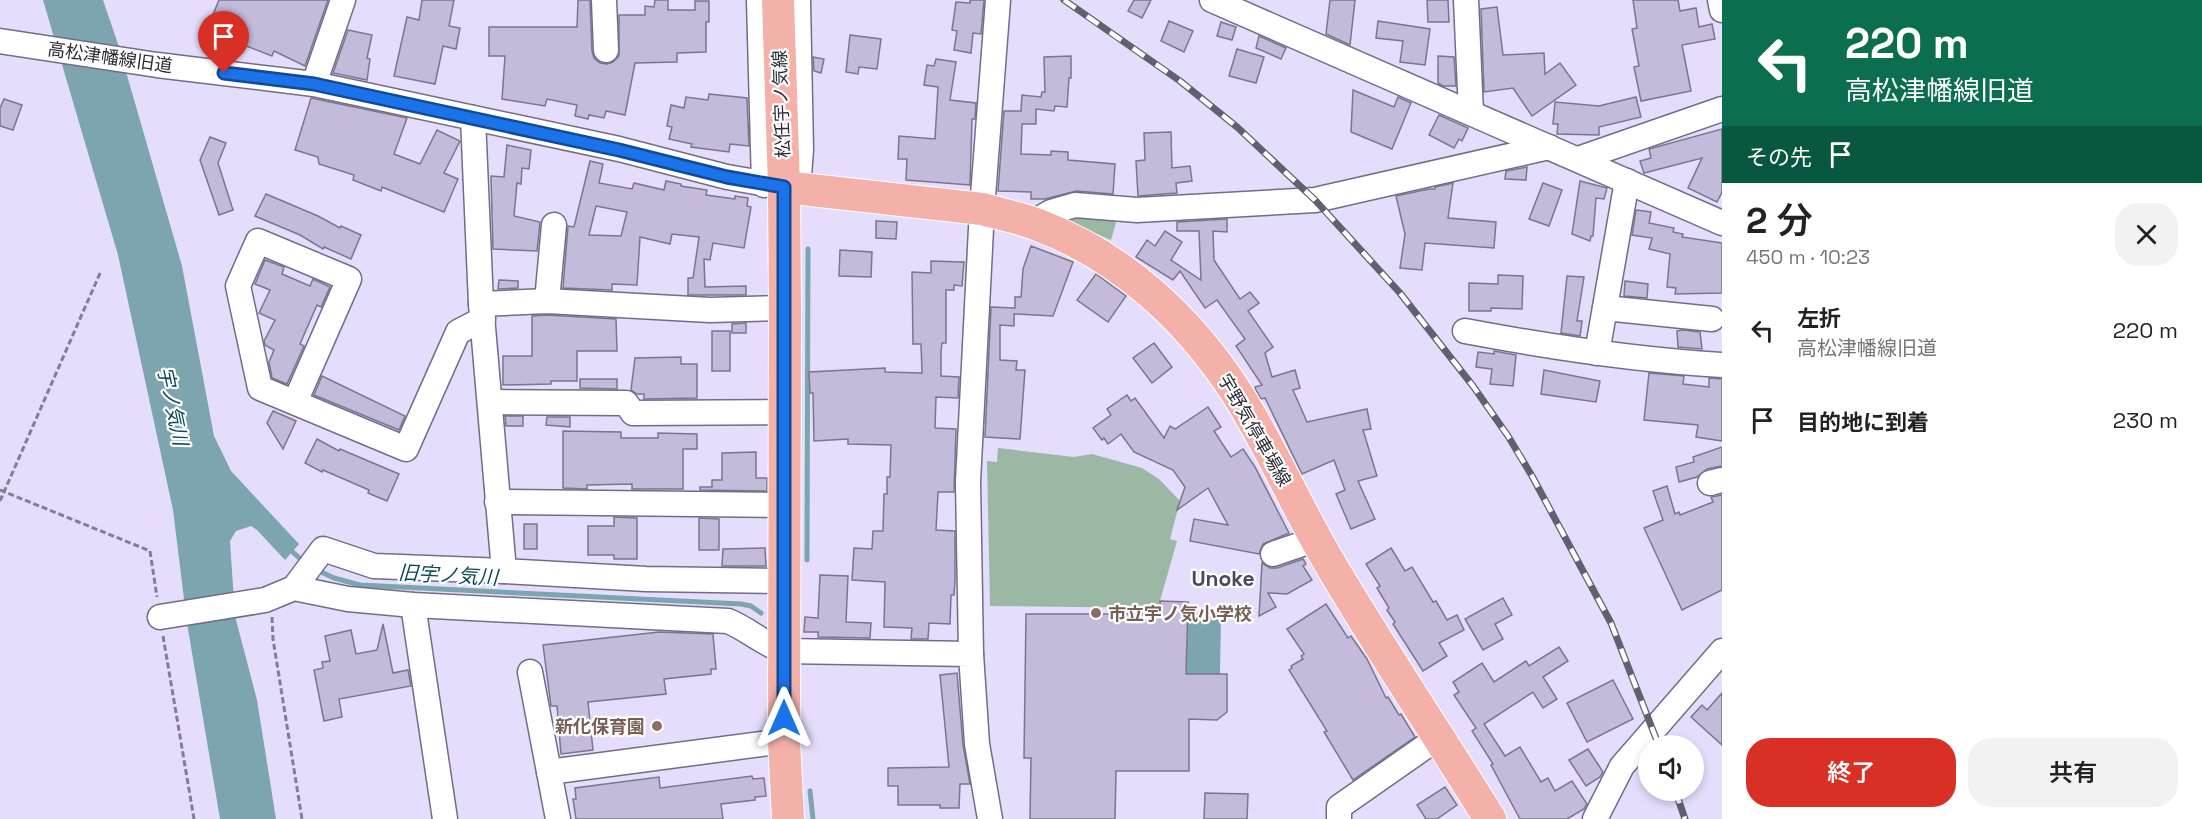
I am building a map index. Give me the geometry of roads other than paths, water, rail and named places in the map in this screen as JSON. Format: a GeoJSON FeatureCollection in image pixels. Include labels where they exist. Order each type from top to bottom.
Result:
{"type":"FeatureCollection","features":[{"type":"Feature","properties":{"kind":"main road","name":"松任宇ノ気線"},"geometry":{"type":"LineString","coordinates":[[778,0],[785,308],[784,741],[788,819]]}},
{"type":"Feature","properties":{"kind":"main road","name":"宇野気停車場線"},"geometry":{"type":"LineString","coordinates":[[782,186],[981,209],[1038,225],[1094,252],[1145,286],[1174,313],[1199,342],[1238,395],[1329,561],[1490,819]]}},
{"type":"Feature","properties":{"kind":"street"},"geometry":{"type":"LineString","coordinates":[[314,84],[343,0]]}},
{"type":"Feature","properties":{"kind":"street"},"geometry":{"type":"LineString","coordinates":[[604,0],[606,50]]}},
{"type":"Feature","properties":{"kind":"street"},"geometry":{"type":"LineString","coordinates":[[759,0],[782,186]]}},
{"type":"Feature","properties":{"kind":"street"},"geometry":{"type":"LineString","coordinates":[[782,186],[801,150],[798,0]]}},
{"type":"Feature","properties":{"kind":"street"},"geometry":{"type":"LineString","coordinates":[[990,819],[977,744],[971,654],[968,482],[981,209],[998,0]]}},
{"type":"Feature","properties":{"kind":"street"},"geometry":{"type":"LineString","coordinates":[[1212,0],[1722,223]]}},
{"type":"Feature","properties":{"kind":"street"},"geometry":{"type":"LineString","coordinates":[[1466,0],[1471,113]]}},
{"type":"Feature","properties":{"kind":"street"},"geometry":{"type":"LineString","coordinates":[[1720,0],[1722,10]]}},
{"type":"Feature","properties":{"kind":"street","name":"高松津幡線旧道"},"geometry":{"type":"LineString","coordinates":[[0,41],[157,65],[314,84],[619,150],[727,177],[782,186]]}},
{"type":"Feature","properties":{"kind":"street"},"geometry":{"type":"LineString","coordinates":[[1578,159],[1722,110]]}},
{"type":"Feature","properties":{"kind":"street"},"geometry":{"type":"LineString","coordinates":[[473,118],[482,311],[504,571]]}},
{"type":"Feature","properties":{"kind":"street"},"geometry":{"type":"LineString","coordinates":[[1038,225],[1044,216],[1051,212],[1075,205],[1137,210],[1315,200],[1549,147]]}},
{"type":"Feature","properties":{"kind":"street"},"geometry":{"type":"LineString","coordinates":[[1597,353],[1627,181]]}},
{"type":"Feature","properties":{"kind":"street"},"geometry":{"type":"LineString","coordinates":[[547,301],[554,225]]}},
{"type":"Feature","properties":{"kind":"street"},"geometry":{"type":"LineString","coordinates":[[295,402],[349,279],[258,241],[238,286],[260,388],[406,449],[458,332],[482,311],[547,301],[710,310],[785,308]]}},
{"type":"Feature","properties":{"kind":"street"},"geometry":{"type":"LineString","coordinates":[[1605,308],[1712,319]]}},
{"type":"Feature","properties":{"kind":"street"},"geometry":{"type":"LineString","coordinates":[[1465,331],[1537,345],[1597,353],[1685,363],[1722,364]]}},
{"type":"Feature","properties":{"kind":"street"},"geometry":{"type":"LineString","coordinates":[[490,402],[626,403],[633,413],[784,412]]}},
{"type":"Feature","properties":{"kind":"street"},"geometry":{"type":"LineString","coordinates":[[497,502],[784,505]]}},
{"type":"Feature","properties":{"kind":"street"},"geometry":{"type":"LineString","coordinates":[[1274,554],[1317,539]]}},
{"type":"Feature","properties":{"kind":"street"},"geometry":{"type":"LineString","coordinates":[[162,617],[268,598],[299,582],[323,549],[374,566],[646,579],[784,581]]}},
{"type":"Feature","properties":{"kind":"street"},"geometry":{"type":"LineString","coordinates":[[299,582],[348,599],[413,605],[728,621],[742,627],[768,646],[784,651],[971,654]]}},
{"type":"Feature","properties":{"kind":"street"},"geometry":{"type":"LineString","coordinates":[[413,605],[445,819]]}},
{"type":"Feature","properties":{"kind":"street"},"geometry":{"type":"LineString","coordinates":[[1595,819],[1622,766],[1722,651]]}},
{"type":"Feature","properties":{"kind":"street"},"geometry":{"type":"LineString","coordinates":[[530,672],[558,819]]}},
{"type":"Feature","properties":{"kind":"street"},"geometry":{"type":"LineString","coordinates":[[1339,819],[1339,807],[1439,737]]}},
{"type":"Feature","properties":{"kind":"street"},"geometry":{"type":"LineString","coordinates":[[549,772],[784,741]]}},
{"type":"Feature","properties":{"kind":"water","name":"宇ノ気川"},"geometry":{"type":"Polygon","coordinates":[[[43,0],[103,0],[118,44],[182,266],[214,436],[231,471],[299,544],[285,560],[251,526],[236,531],[230,541],[235,616],[257,700],[276,819],[220,819],[187,623],[173,510],[118,255],[43,0]]]}},
{"type":"Feature","properties":{"kind":"water"},"geometry":{"type":"Polygon","coordinates":[[[1188,613],[1221,613],[1220,674],[1186,674],[1188,613]]]}},
{"type":"Feature","properties":{"kind":"waterway"},"geometry":{"type":"LineString","coordinates":[[807,560],[808,249]]}},
{"type":"Feature","properties":{"kind":"waterway","name":"旧宇ノ気川"},"geometry":{"type":"LineString","coordinates":[[287,547],[305,563]]}},
{"type":"Feature","properties":{"kind":"waterway","name":"旧宇ノ気川"},"geometry":{"type":"LineString","coordinates":[[315,569],[334,578],[360,585],[741,604],[751,606],[761,613]]}},
{"type":"Feature","properties":{"kind":"waterway"},"geometry":{"type":"LineString","coordinates":[[810,791],[813,819]]}},
{"type":"Feature","properties":{"kind":"railway"},"geometry":{"type":"LineString","coordinates":[[1064,0],[1180,81],[1237,127],[1315,200],[1400,293],[1473,386],[1508,436],[1532,476],[1611,623],[1655,735]]}},
{"type":"Feature","properties":{"kind":"railway"},"geometry":{"type":"LineString","coordinates":[[1679,801],[1685,819]]}},
{"type":"Feature","properties":{"kind":"place","name":"市立宇ノ気小学校"},"geometry":{"type":"Point","coordinates":[1096,613]}},
{"type":"Feature","properties":{"kind":"place","name":"新化保育園"},"geometry":{"type":"Point","coordinates":[657,726]}},
{"type":"Feature","properties":{"kind":"district","name":"Unoke"},"geometry":{"type":"Point","coordinates":[1223,578]}}]}
